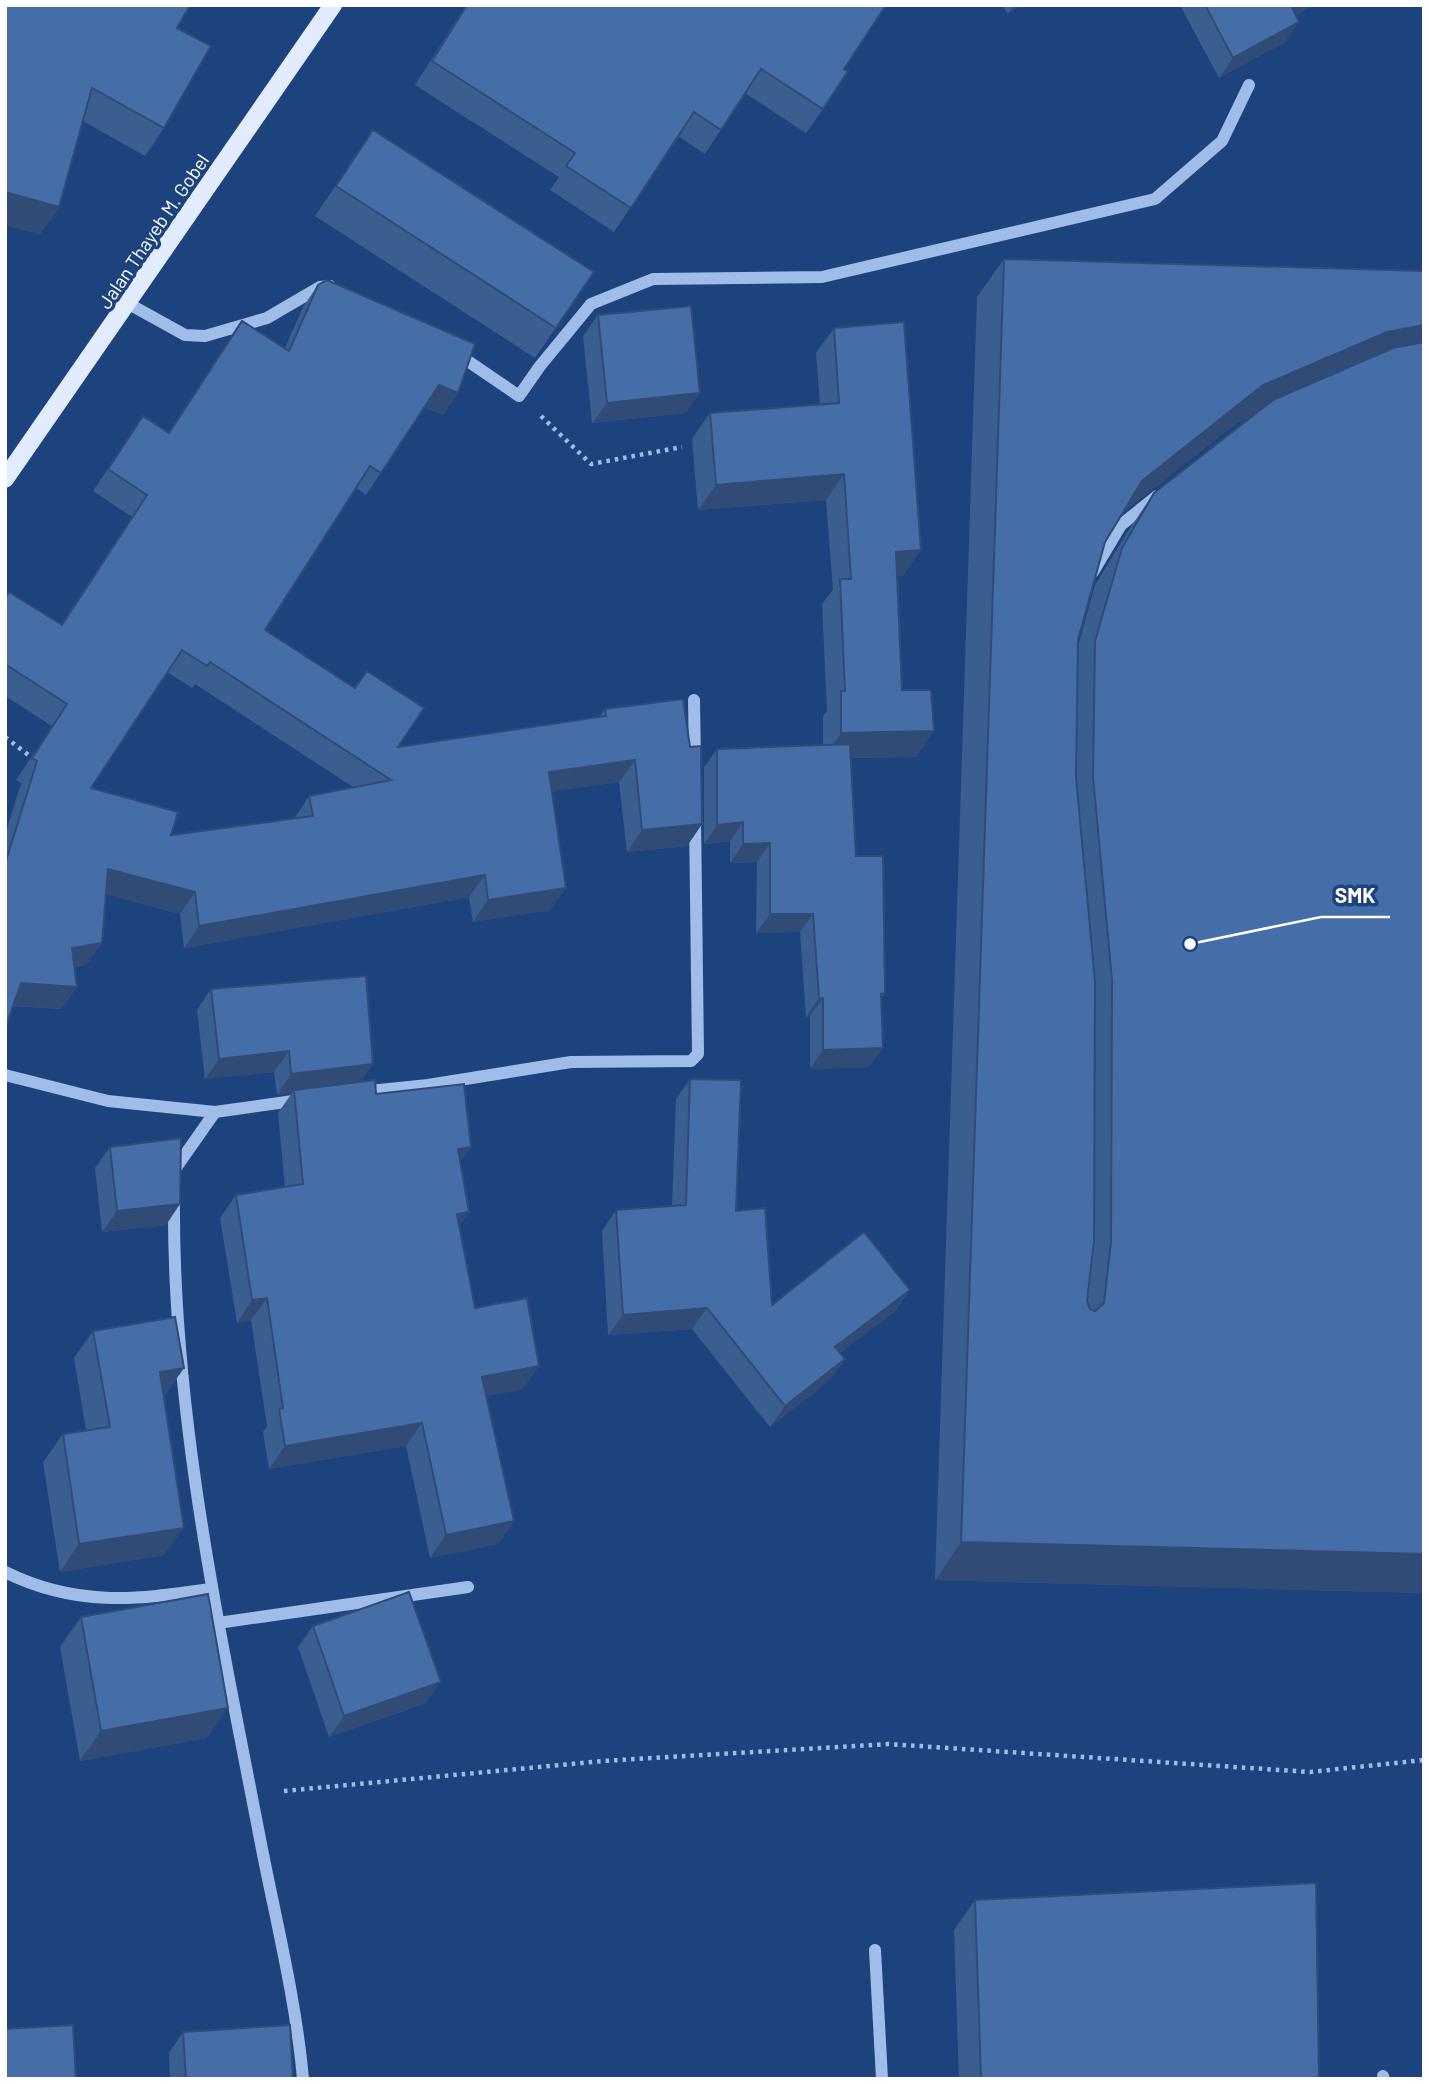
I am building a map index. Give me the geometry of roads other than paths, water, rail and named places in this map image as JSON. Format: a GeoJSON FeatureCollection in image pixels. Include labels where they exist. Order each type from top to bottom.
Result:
{"type":"FeatureCollection","features":[{"type":"Feature","properties":{"kind":"main road","name":"Jalan Thayeb M. Gobel"},"geometry":{"type":"LineString","coordinates":[[5,479],[129,304],[333,5]]}},
{"type":"Feature","properties":{"kind":"street"},"geometry":{"type":"LineString","coordinates":[[443,344],[519,396],[591,304],[653,279],[822,277],[1155,199],[1222,141],[1249,85]]}},
{"type":"Feature","properties":{"kind":"street"},"geometry":{"type":"LineString","coordinates":[[129,304],[185,335],[205,335],[267,318],[320,287],[333,286],[344,291]]}},
{"type":"Feature","properties":{"kind":"street"},"geometry":{"type":"LineString","coordinates":[[1087,582],[1121,525],[1171,485]]}},
{"type":"Feature","properties":{"kind":"street"},"geometry":{"type":"LineString","coordinates":[[694,701],[695,782]]}},
{"type":"Feature","properties":{"kind":"street"},"geometry":{"type":"LineString","coordinates":[[349,1093],[428,1085],[571,1062],[691,1061],[698,1054],[695,809]]}},
{"type":"Feature","properties":{"kind":"street"},"geometry":{"type":"LineString","coordinates":[[5,1075],[108,1101],[215,1112],[309,1099]]}},
{"type":"Feature","properties":{"kind":"street"},"geometry":{"type":"LineString","coordinates":[[215,1112],[175,1164],[182,1357],[210,1589],[252,1794],[303,2079]]}},
{"type":"Feature","properties":{"kind":"street"},"geometry":{"type":"LineString","coordinates":[[5,1572],[31,1585],[94,1598],[139,1600],[210,1589]]}},
{"type":"Feature","properties":{"kind":"street"},"geometry":{"type":"LineString","coordinates":[[218,1623],[468,1587]]}},
{"type":"Feature","properties":{"kind":"street"},"geometry":{"type":"LineString","coordinates":[[875,1950],[882,2079]]}},
{"type":"Feature","properties":{"kind":"place","name":"SMK"},"geometry":{"type":"Point","coordinates":[1190,944]}}]}
